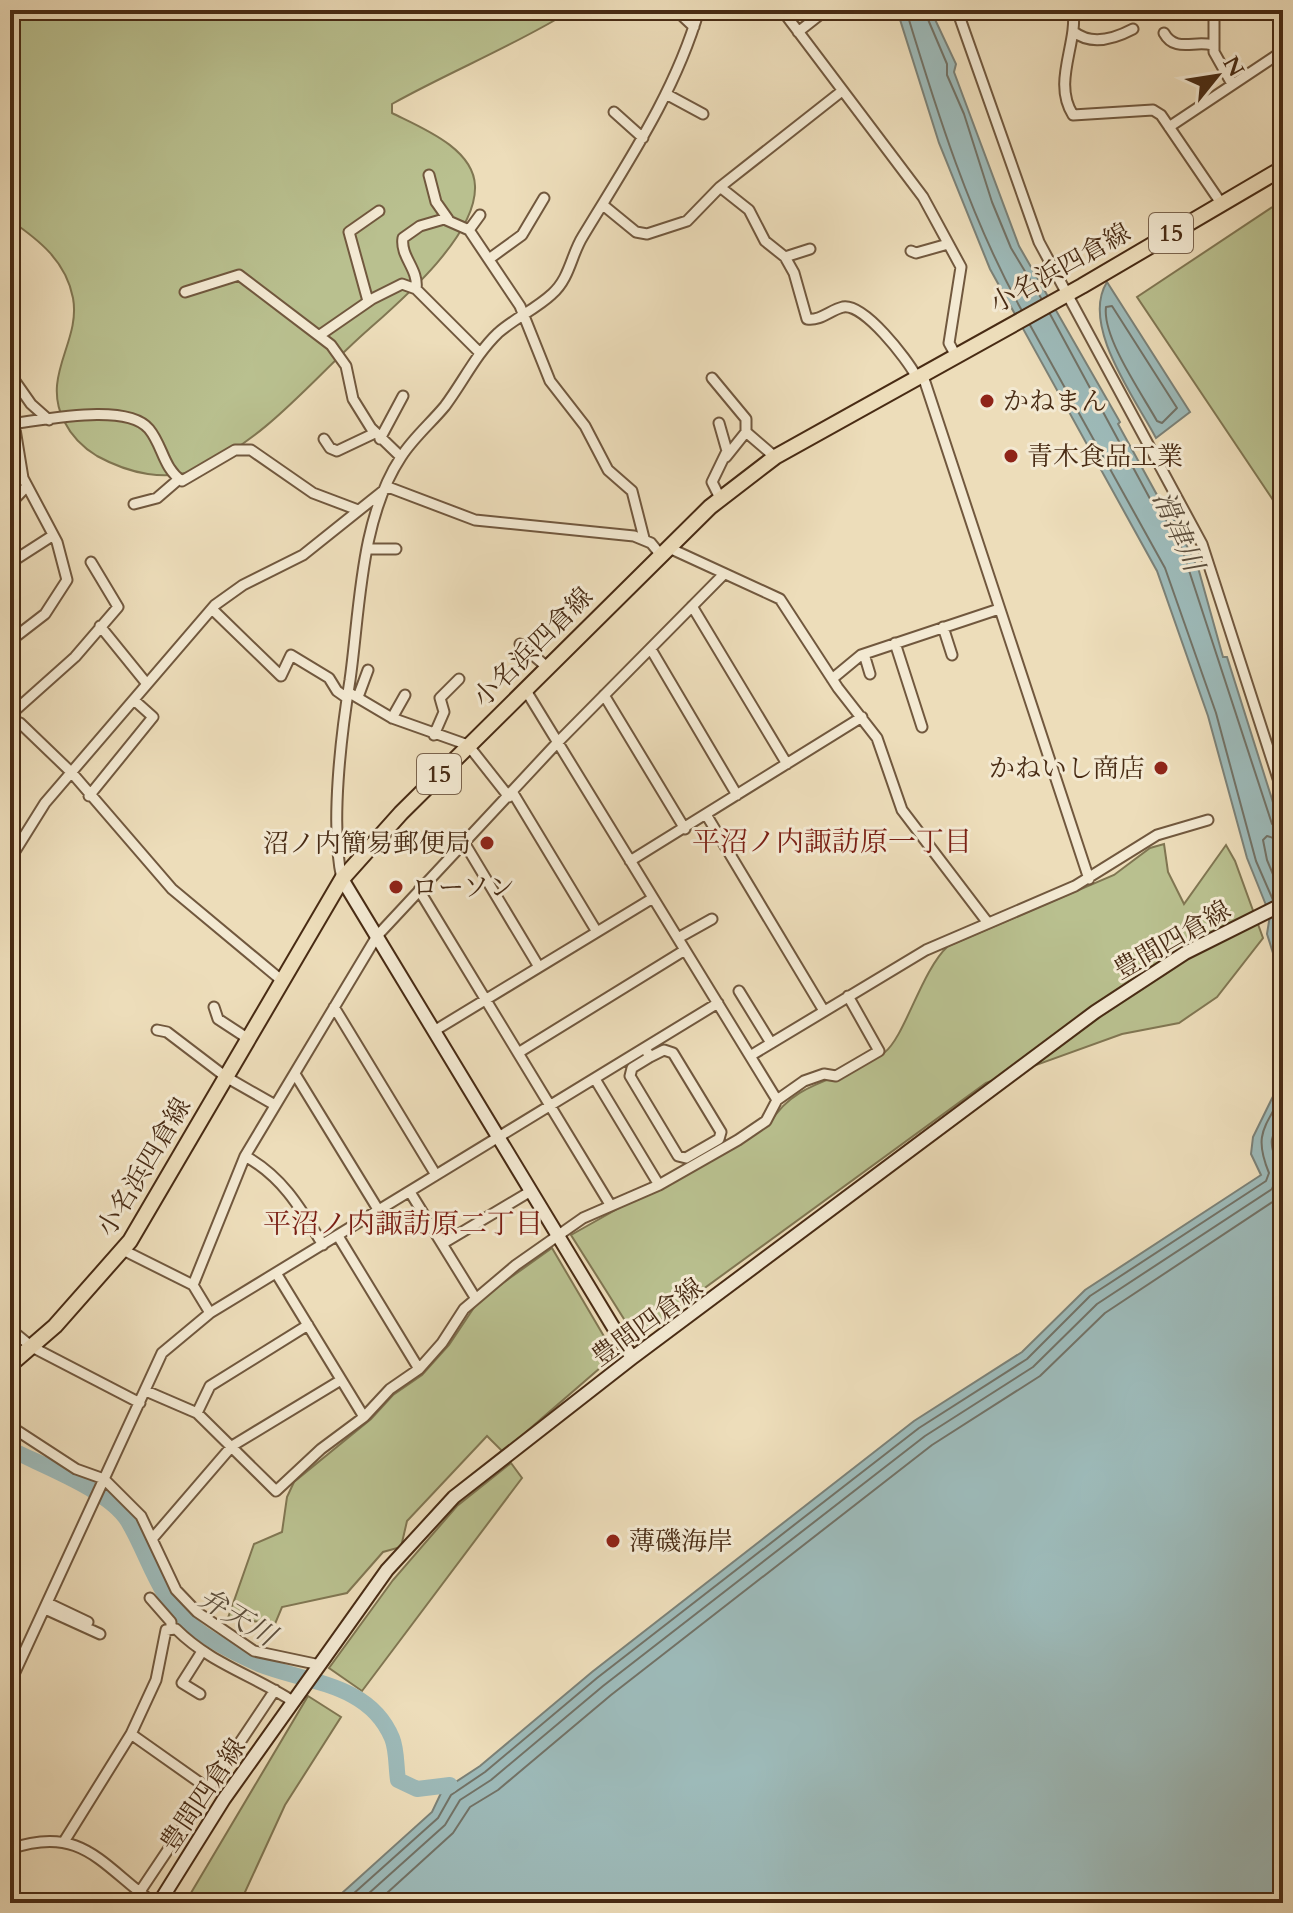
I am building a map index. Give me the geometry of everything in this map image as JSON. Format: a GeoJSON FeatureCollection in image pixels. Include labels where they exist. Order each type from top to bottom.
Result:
{"type":"FeatureCollection","features":[{"type":"Feature","properties":{"kind":"main road","name":"小名浜四倉線"},"geometry":{"type":"LineString","coordinates":[[10,1365],[32,1347],[123,1250],[226,1077],[280,979],[342,879],[468,745],[664,550],[720,498],[775,457],[1063,296],[1283,168]]}},
{"type":"Feature","properties":{"kind":"main road"},"geometry":{"type":"LineString","coordinates":[[342,879],[632,1358]]}},
{"type":"Feature","properties":{"kind":"main road","name":"豊間四倉線"},"geometry":{"type":"LineString","coordinates":[[156,1903],[224,1799],[387,1570],[454,1497],[632,1358],[1095,1012],[1174,960],[1283,904]]}},
{"type":"Feature","properties":{"kind":"street"},"geometry":{"type":"LineString","coordinates":[[676,10],[694,27]]}},
{"type":"Feature","properties":{"kind":"street"},"geometry":{"type":"LineString","coordinates":[[342,879],[337,855],[351,696],[369,549],[388,487],[401,457],[444,407],[469,373],[479,352],[523,314],[553,294],[571,267],[581,239],[643,138],[666,94],[699,10]]}},
{"type":"Feature","properties":{"kind":"street"},"geometry":{"type":"LineString","coordinates":[[782,10],[923,197],[948,244],[962,277],[949,343],[955,354]]}},
{"type":"Feature","properties":{"kind":"street"},"geometry":{"type":"LineString","coordinates":[[798,32],[826,10]]}},
{"type":"Feature","properties":{"kind":"street"},"geometry":{"type":"LineString","coordinates":[[957,10],[1017,185],[1063,296],[1202,544],[1283,794]]}},
{"type":"Feature","properties":{"kind":"street"},"geometry":{"type":"LineString","coordinates":[[1073,10],[1074,32],[1064,83],[1073,115],[1153,110],[1169,127],[1221,203]]}},
{"type":"Feature","properties":{"kind":"street"},"geometry":{"type":"LineString","coordinates":[[1228,10],[1214,14],[1212,45],[1232,84]]}},
{"type":"Feature","properties":{"kind":"street"},"geometry":{"type":"LineString","coordinates":[[1074,32],[1078,36],[1110,40],[1133,29]]}},
{"type":"Feature","properties":{"kind":"street"},"geometry":{"type":"LineString","coordinates":[[1164,33],[1169,41],[1179,45],[1212,45]]}},
{"type":"Feature","properties":{"kind":"street"},"geometry":{"type":"LineString","coordinates":[[1169,127],[1283,51]]}},
{"type":"Feature","properties":{"kind":"street"},"geometry":{"type":"LineString","coordinates":[[603,205],[636,232],[653,233],[692,218],[720,187],[842,91]]}},
{"type":"Feature","properties":{"kind":"street"},"geometry":{"type":"LineString","coordinates":[[666,94],[703,114]]}},
{"type":"Feature","properties":{"kind":"street"},"geometry":{"type":"LineString","coordinates":[[614,112],[643,138]]}},
{"type":"Feature","properties":{"kind":"street"},"geometry":{"type":"LineString","coordinates":[[429,175],[436,202],[448,219],[469,230],[523,314],[550,381],[585,426],[608,470],[632,491],[644,538]]}},
{"type":"Feature","properties":{"kind":"street"},"geometry":{"type":"LineString","coordinates":[[720,187],[757,219],[765,241],[785,257],[794,273],[807,319],[813,320],[844,307],[854,308],[919,374],[1089,879]]}},
{"type":"Feature","properties":{"kind":"street"},"geometry":{"type":"LineString","coordinates":[[489,259],[522,235],[544,198]]}},
{"type":"Feature","properties":{"kind":"street"},"geometry":{"type":"LineString","coordinates":[[368,301],[349,232],[379,211]]}},
{"type":"Feature","properties":{"kind":"street"},"geometry":{"type":"LineString","coordinates":[[469,230],[480,215]]}},
{"type":"Feature","properties":{"kind":"street"},"geometry":{"type":"LineString","coordinates":[[416,289],[418,277],[402,247],[403,238],[420,226],[448,219]]}},
{"type":"Feature","properties":{"kind":"street"},"geometry":{"type":"LineString","coordinates":[[911,251],[916,253],[948,244]]}},
{"type":"Feature","properties":{"kind":"street"},"geometry":{"type":"LineString","coordinates":[[785,257],[810,249]]}},
{"type":"Feature","properties":{"kind":"street"},"geometry":{"type":"LineString","coordinates":[[185,292],[239,275],[320,335],[343,361],[353,399],[378,436],[401,457]]}},
{"type":"Feature","properties":{"kind":"street"},"geometry":{"type":"LineString","coordinates":[[320,335],[368,301],[402,284],[416,289],[479,352]]}},
{"type":"Feature","properties":{"kind":"street"},"geometry":{"type":"LineString","coordinates":[[10,374],[31,404],[49,420]]}},
{"type":"Feature","properties":{"kind":"street"},"geometry":{"type":"LineString","coordinates":[[712,378],[746,419],[746,432],[726,457],[712,482],[720,498]]}},
{"type":"Feature","properties":{"kind":"street"},"geometry":{"type":"LineString","coordinates":[[324,439],[330,448],[337,451],[378,436],[403,396]]}},
{"type":"Feature","properties":{"kind":"street"},"geometry":{"type":"LineString","coordinates":[[10,641],[45,614],[66,587],[60,551],[18,462],[12,423],[118,414],[139,419],[150,431],[171,473],[179,479]]}},
{"type":"Feature","properties":{"kind":"street"},"geometry":{"type":"LineString","coordinates":[[719,423],[726,457]]}},
{"type":"Feature","properties":{"kind":"street"},"geometry":{"type":"LineString","coordinates":[[746,432],[775,457]]}},
{"type":"Feature","properties":{"kind":"street"},"geometry":{"type":"LineString","coordinates":[[134,504],[157,498],[179,479],[235,450],[251,450],[313,493],[358,510]]}},
{"type":"Feature","properties":{"kind":"street"},"geometry":{"type":"LineString","coordinates":[[10,504],[27,486]]}},
{"type":"Feature","properties":{"kind":"street"},"geometry":{"type":"LineString","coordinates":[[388,487],[475,520],[644,538],[664,550],[780,599],[832,679],[877,738],[902,810],[988,923]]}},
{"type":"Feature","properties":{"kind":"street"},"geometry":{"type":"LineString","coordinates":[[10,859],[45,803],[212,609],[243,585],[303,555],[388,487]]}},
{"type":"Feature","properties":{"kind":"street"},"geometry":{"type":"LineString","coordinates":[[10,563],[52,536]]}},
{"type":"Feature","properties":{"kind":"street"},"geometry":{"type":"LineString","coordinates":[[369,549],[396,549]]}},
{"type":"Feature","properties":{"kind":"street"},"geometry":{"type":"LineString","coordinates":[[91,562],[118,607],[75,657],[10,717],[72,773],[172,889],[280,979]]}},
{"type":"Feature","properties":{"kind":"street"},"geometry":{"type":"LineString","coordinates":[[193,1285],[245,1156],[377,936],[557,743],[652,651],[724,574]]}},
{"type":"Feature","properties":{"kind":"street"},"geometry":{"type":"LineString","coordinates":[[692,606],[787,764]]}},
{"type":"Feature","properties":{"kind":"street"},"geometry":{"type":"LineString","coordinates":[[212,609],[281,676],[291,655],[329,678],[337,691],[392,718],[468,745],[511,795],[597,932]]}},
{"type":"Feature","properties":{"kind":"street"},"geometry":{"type":"LineString","coordinates":[[832,679],[864,654],[999,609]]}},
{"type":"Feature","properties":{"kind":"street"},"geometry":{"type":"LineString","coordinates":[[100,626],[147,684]]}},
{"type":"Feature","properties":{"kind":"street"},"geometry":{"type":"LineString","coordinates":[[943,627],[952,655]]}},
{"type":"Feature","properties":{"kind":"street"},"geometry":{"type":"LineString","coordinates":[[895,643],[922,727]]}},
{"type":"Feature","properties":{"kind":"street"},"geometry":{"type":"LineString","coordinates":[[520,644],[547,667]]}},
{"type":"Feature","properties":{"kind":"street"},"geometry":{"type":"LineString","coordinates":[[652,651],[737,795]]}},
{"type":"Feature","properties":{"kind":"street"},"geometry":{"type":"LineString","coordinates":[[864,654],[870,674]]}},
{"type":"Feature","properties":{"kind":"street"},"geometry":{"type":"LineString","coordinates":[[351,696],[368,670]]}},
{"type":"Feature","properties":{"kind":"street"},"geometry":{"type":"LineString","coordinates":[[434,735],[444,712],[440,698],[459,679]]}},
{"type":"Feature","properties":{"kind":"street"},"geometry":{"type":"LineString","coordinates":[[525,689],[777,1100]]}},
{"type":"Feature","properties":{"kind":"street"},"geometry":{"type":"LineString","coordinates":[[392,718],[405,695]]}},
{"type":"Feature","properties":{"kind":"street"},"geometry":{"type":"LineString","coordinates":[[604,695],[685,829]]}},
{"type":"Feature","properties":{"kind":"street"},"geometry":{"type":"LineString","coordinates":[[89,796],[153,717],[134,700]]}},
{"type":"Feature","properties":{"kind":"street"},"geometry":{"type":"LineString","coordinates":[[630,861],[862,717]]}},
{"type":"Feature","properties":{"kind":"street"},"geometry":{"type":"LineString","coordinates":[[707,816],[824,1011]]}},
{"type":"Feature","properties":{"kind":"street"},"geometry":{"type":"LineString","coordinates":[[750,1056],[926,950],[1089,879],[1157,835],[1208,820]]}},
{"type":"Feature","properties":{"kind":"street"},"geometry":{"type":"LineString","coordinates":[[465,844],[539,967]]}},
{"type":"Feature","properties":{"kind":"street"},"geometry":{"type":"LineString","coordinates":[[419,890],[611,1206]]}},
{"type":"Feature","properties":{"kind":"street"},"geometry":{"type":"LineString","coordinates":[[434,1031],[653,898]]}},
{"type":"Feature","properties":{"kind":"street"},"geometry":{"type":"LineString","coordinates":[[678,938],[712,919]]}},
{"type":"Feature","properties":{"kind":"street"},"geometry":{"type":"LineString","coordinates":[[518,1053],[685,950]]}},
{"type":"Feature","properties":{"kind":"street"},"geometry":{"type":"LineString","coordinates":[[739,991],[771,1043]]}},
{"type":"Feature","properties":{"kind":"street"},"geometry":{"type":"LineString","coordinates":[[146,1391],[197,1413],[276,1491],[321,1449],[364,1417],[390,1389],[419,1369],[442,1343],[464,1309],[516,1265],[583,1218],[659,1185],[766,1121],[777,1100],[804,1081],[824,1074],[836,1076],[879,1051],[848,996]]}},
{"type":"Feature","properties":{"kind":"street"},"geometry":{"type":"LineString","coordinates":[[10,1683],[162,1353],[210,1313],[595,1079],[648,1053],[664,1050],[673,1053],[721,1132],[719,1139],[686,1158],[678,1156],[630,1076],[632,1068],[648,1053],[718,1003]]}},
{"type":"Feature","properties":{"kind":"street"},"geometry":{"type":"LineString","coordinates":[[214,1007],[218,1019],[247,1038]]}},
{"type":"Feature","properties":{"kind":"street"},"geometry":{"type":"LineString","coordinates":[[334,1007],[436,1175]]}},
{"type":"Feature","properties":{"kind":"street"},"geometry":{"type":"LineString","coordinates":[[157,1030],[172,1035],[226,1077],[275,1105]]}},
{"type":"Feature","properties":{"kind":"street"},"geometry":{"type":"LineString","coordinates":[[295,1074],[379,1211]]}},
{"type":"Feature","properties":{"kind":"street"},"geometry":{"type":"LineString","coordinates":[[595,1079],[659,1185]]}},
{"type":"Feature","properties":{"kind":"street"},"geometry":{"type":"LineString","coordinates":[[245,1156],[271,1170],[297,1202],[323,1245]]}},
{"type":"Feature","properties":{"kind":"street"},"geometry":{"type":"LineString","coordinates":[[442,1244],[531,1191]]}},
{"type":"Feature","properties":{"kind":"street"},"geometry":{"type":"LineString","coordinates":[[410,1192],[476,1299]]}},
{"type":"Feature","properties":{"kind":"street"},"geometry":{"type":"LineString","coordinates":[[338,1236],[419,1369]]}},
{"type":"Feature","properties":{"kind":"street"},"geometry":{"type":"LineString","coordinates":[[123,1250],[193,1285],[210,1313]]}},
{"type":"Feature","properties":{"kind":"street"},"geometry":{"type":"LineString","coordinates":[[276,1273],[364,1417]]}},
{"type":"Feature","properties":{"kind":"street"},"geometry":{"type":"LineString","coordinates":[[197,1413],[210,1386],[308,1325]]}},
{"type":"Feature","properties":{"kind":"street"},"geometry":{"type":"LineString","coordinates":[[10,1329],[32,1347],[140,1403]]}},
{"type":"Feature","properties":{"kind":"street"},"geometry":{"type":"LineString","coordinates":[[152,1539],[232,1446],[341,1380]]}},
{"type":"Feature","properties":{"kind":"street"},"geometry":{"type":"LineString","coordinates":[[10,1426],[76,1469],[104,1479],[141,1516],[176,1590],[218,1629],[254,1651],[318,1670]]}},
{"type":"Feature","properties":{"kind":"street"},"geometry":{"type":"LineString","coordinates":[[150,1598],[171,1622],[171,1628]]}},
{"type":"Feature","properties":{"kind":"street"},"geometry":{"type":"LineString","coordinates":[[46,1606],[99,1630]]}},
{"type":"Feature","properties":{"kind":"street"},"geometry":{"type":"LineString","coordinates":[[171,1628],[201,1653],[297,1698]]}},
{"type":"Feature","properties":{"kind":"street"},"geometry":{"type":"LineString","coordinates":[[65,1840],[131,1734],[156,1680],[166,1630],[171,1628]]}},
{"type":"Feature","properties":{"kind":"street"},"geometry":{"type":"LineString","coordinates":[[200,1694],[182,1683],[201,1653]]}},
{"type":"Feature","properties":{"kind":"street"},"geometry":{"type":"LineString","coordinates":[[139,1893],[206,1787],[275,1690]]}},
{"type":"Feature","properties":{"kind":"street"},"geometry":{"type":"LineString","coordinates":[[131,1734],[206,1787]]}},
{"type":"Feature","properties":{"kind":"street"},"geometry":{"type":"LineString","coordinates":[[10,1849],[65,1840],[100,1859],[139,1893],[156,1903]]}},
{"type":"Feature","properties":{"kind":"green space"},"geometry":{"type":"Polygon","coordinates":[[[10,10],[572,10],[392,104],[392,113],[444,140],[466,161],[475,186],[464,225],[436,265],[270,423],[226,455],[201,468],[175,475],[161,475],[122,467],[92,453],[70,432],[58,404],[59,373],[72,329],[73,298],[58,262],[31,235],[10,220],[10,10]]]}},
{"type":"Feature","properties":{"kind":"green space"},"geometry":{"type":"Polygon","coordinates":[[[1283,200],[1283,493],[1273,500],[1137,297],[1283,200]]]}},
{"type":"Feature","properties":{"kind":"green space"},"geometry":{"type":"Polygon","coordinates":[[[1164,844],[1168,872],[1184,904],[1226,845],[1235,861],[1263,938],[1217,997],[1179,1023],[1122,1034],[986,1083],[636,1338],[571,1235],[770,1123],[793,1097],[884,1053],[899,1033],[938,957],[948,946],[1114,875],[1150,848],[1164,844]]]}},
{"type":"Feature","properties":{"kind":"green space"},"geometry":{"type":"Polygon","coordinates":[[[552,1248],[615,1355],[503,1452],[487,1436],[407,1521],[401,1547],[383,1552],[347,1593],[282,1607],[275,1624],[228,1618],[254,1544],[282,1532],[287,1497],[294,1482],[371,1419],[393,1395],[422,1375],[449,1345],[479,1300],[552,1248]]]}},
{"type":"Feature","properties":{"kind":"green space"},"geometry":{"type":"Polygon","coordinates":[[[511,1463],[522,1478],[362,1691],[329,1668],[393,1580],[457,1506],[511,1463]]]}},
{"type":"Feature","properties":{"kind":"green space"},"geometry":{"type":"Polygon","coordinates":[[[308,1696],[341,1717],[285,1805],[240,1903],[185,1903],[308,1696]]]}},
{"type":"Feature","properties":{"kind":"water","name":"滑津川"},"geometry":{"type":"Polygon","coordinates":[[[897,10],[932,13],[956,64],[954,72],[1019,246],[1120,422],[1118,424],[1162,504],[1167,505],[1199,571],[1223,657],[1227,657],[1283,834],[1283,964],[1273,953],[1267,934],[1270,915],[1247,858],[1208,716],[1157,571],[990,269],[939,143],[897,10]]]}},
{"type":"Feature","properties":{"kind":"water"},"geometry":{"type":"Polygon","coordinates":[[[1107,282],[1190,412],[1156,438],[1124,382],[1105,340],[1100,319],[1100,299],[1107,282]]]}},
{"type":"Feature","properties":{"kind":"water"},"geometry":{"type":"Polygon","coordinates":[[[1283,1076],[1283,1903],[331,1903],[432,1812],[442,1791],[480,1766],[592,1672],[914,1421],[1022,1352],[1085,1290],[1261,1175],[1251,1154],[1253,1137],[1283,1076]]]}},
{"type":"Feature","properties":{"kind":"waterway","name":"弁天川"},"geometry":{"type":"LineString","coordinates":[[10,1449],[91,1489],[119,1510],[128,1521],[163,1591],[195,1628],[259,1664],[352,1695],[382,1720],[392,1738],[398,1780],[417,1789],[450,1785]]}},
{"type":"Feature","properties":{"kind":"place","name":"かねまん"},"geometry":{"type":"Point","coordinates":[987,401]}},
{"type":"Feature","properties":{"kind":"place","name":"青木食品工業"},"geometry":{"type":"Point","coordinates":[1011,456]}},
{"type":"Feature","properties":{"kind":"place","name":"かねいし商店"},"geometry":{"type":"Point","coordinates":[1161,768]}},
{"type":"Feature","properties":{"kind":"place","name":"沼ノ内簡易郵便局"},"geometry":{"type":"Point","coordinates":[487,843]}},
{"type":"Feature","properties":{"kind":"place","name":"ローソン"},"geometry":{"type":"Point","coordinates":[396,887]}},
{"type":"Feature","properties":{"kind":"place","name":"薄磯海岸"},"geometry":{"type":"Point","coordinates":[613,1541]}},
{"type":"Feature","properties":{"kind":"district","name":"平沼ノ内諏訪原一丁目"},"geometry":{"type":"Point","coordinates":[832,842]}},
{"type":"Feature","properties":{"kind":"district","name":"平沼ノ内諏訪原二丁目"},"geometry":{"type":"Point","coordinates":[403,1224]}}]}
